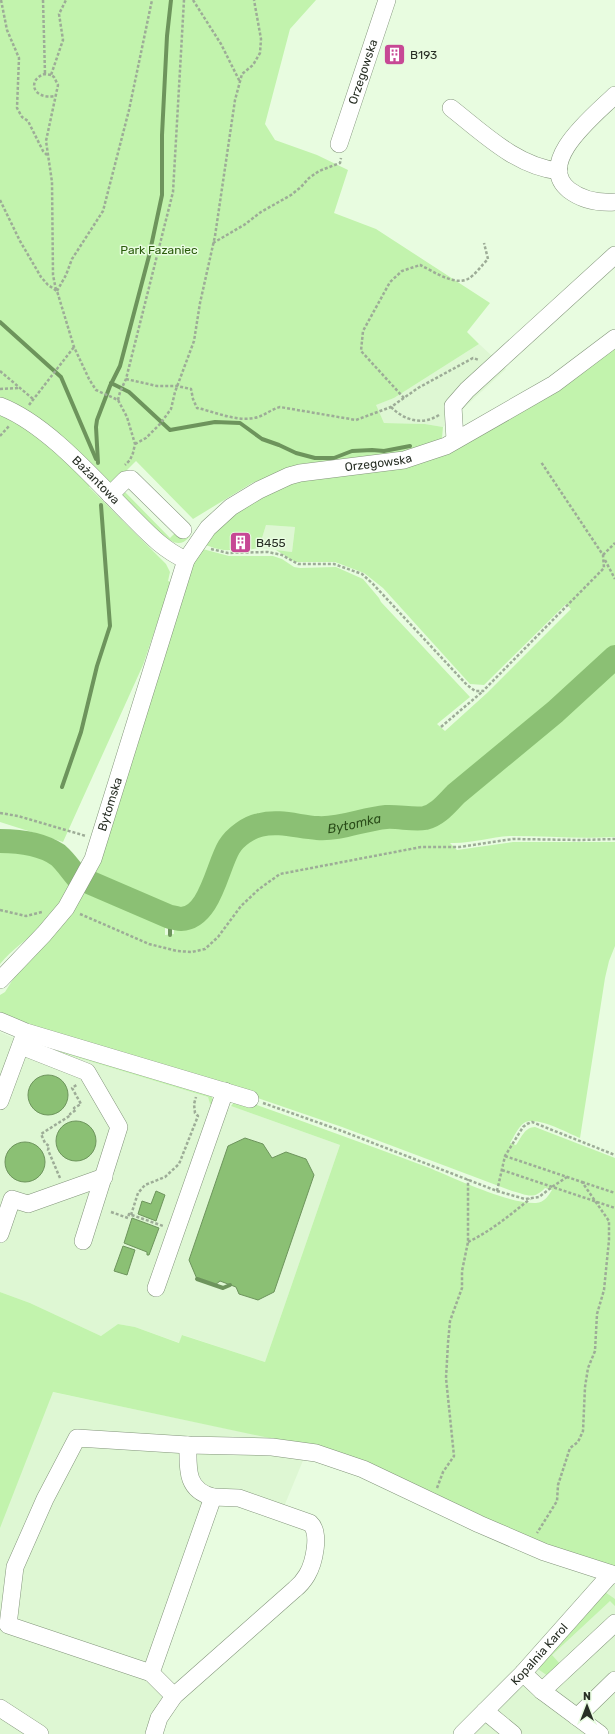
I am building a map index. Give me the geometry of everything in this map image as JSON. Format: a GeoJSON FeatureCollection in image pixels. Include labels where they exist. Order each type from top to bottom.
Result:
{"type":"FeatureCollection","features":[{"type":"Feature","properties":{"kind":"street","name":"Orzegowska"},"geometry":{"type":"LineString","coordinates":[[339,144],[387,0]]}},
{"type":"Feature","properties":{"kind":"street"},"geometry":{"type":"LineString","coordinates":[[615,95],[572,137],[564,149],[559,166],[559,176],[565,186],[576,196],[592,201],[615,202]]}},
{"type":"Feature","properties":{"kind":"street"},"geometry":{"type":"LineString","coordinates":[[451,108],[508,152],[542,169],[559,171]]}},
{"type":"Feature","properties":{"kind":"street"},"geometry":{"type":"LineString","coordinates":[[455,440],[453,406],[467,390],[615,256]]}},
{"type":"Feature","properties":{"kind":"street","name":"Orzegowska"},"geometry":{"type":"LineString","coordinates":[[171,603],[186,560],[208,528],[231,507],[259,490],[289,476],[313,470],[404,460],[432,451],[455,440],[554,384],[615,338]]}},
{"type":"Feature","properties":{"kind":"street","name":"Bażantowa"},"geometry":{"type":"LineString","coordinates":[[0,406],[16,412],[31,422],[74,458],[158,543],[175,555],[186,560]]}},
{"type":"Feature","properties":{"kind":"street"},"geometry":{"type":"LineString","coordinates":[[110,495],[125,480],[131,479],[183,530]]}},
{"type":"Feature","properties":{"kind":"street","name":"Bytomska"},"geometry":{"type":"LineString","coordinates":[[0,980],[44,934],[66,908],[93,859],[171,603]]}},
{"type":"Feature","properties":{"kind":"street"},"geometry":{"type":"LineString","coordinates":[[0,1021],[23,1039],[87,1072],[119,1127],[83,1241]]}},
{"type":"Feature","properties":{"kind":"street"},"geometry":{"type":"LineString","coordinates":[[23,1039],[225,1091],[250,1099]]}},
{"type":"Feature","properties":{"kind":"street"},"geometry":{"type":"LineString","coordinates":[[0,1101],[23,1039]]}},
{"type":"Feature","properties":{"kind":"street"},"geometry":{"type":"LineString","coordinates":[[156,1288],[225,1091]]}},
{"type":"Feature","properties":{"kind":"street"},"geometry":{"type":"LineString","coordinates":[[0,1234],[6,1196],[28,1204],[104,1177]]}},
{"type":"Feature","properties":{"kind":"street"},"geometry":{"type":"LineString","coordinates":[[174,1696],[151,1673],[8,1625],[15,1567],[45,1499],[77,1438],[188,1445],[272,1447],[316,1453],[363,1469],[431,1502],[529,1546],[613,1574]]}},
{"type":"Feature","properties":{"kind":"street"},"geometry":{"type":"LineString","coordinates":[[154,1734],[159,1718],[174,1696],[295,1589],[307,1575],[313,1561],[316,1536],[315,1530],[310,1523],[239,1498],[213,1496],[202,1493],[190,1479],[188,1474],[188,1445]]}},
{"type":"Feature","properties":{"kind":"street"},"geometry":{"type":"LineString","coordinates":[[151,1673],[213,1496]]}},
{"type":"Feature","properties":{"kind":"street","name":"Kopalnia Karol"},"geometry":{"type":"LineString","coordinates":[[462,1734],[523,1673],[613,1574]]}},
{"type":"Feature","properties":{"kind":"street"},"geometry":{"type":"LineString","coordinates":[[542,1691],[615,1623]]}},
{"type":"Feature","properties":{"kind":"street"},"geometry":{"type":"LineString","coordinates":[[523,1673],[542,1691],[600,1734]]}},
{"type":"Feature","properties":{"kind":"street"},"geometry":{"type":"LineString","coordinates":[[577,1717],[615,1680]]}},
{"type":"Feature","properties":{"kind":"street"},"geometry":{"type":"LineString","coordinates":[[0,1708],[40,1734]]}},
{"type":"Feature","properties":{"kind":"street"},"geometry":{"type":"LineString","coordinates":[[486,1711],[513,1734]]}},
{"type":"Feature","properties":{"kind":"path"},"geometry":{"type":"LineString","coordinates":[[1,0],[7,30],[18,58],[17,108],[22,117],[28,121],[43,151],[47,155]]}},
{"type":"Feature","properties":{"kind":"path"},"geometry":{"type":"LineString","coordinates":[[43,0],[45,74]]}},
{"type":"Feature","properties":{"kind":"path"},"geometry":{"type":"LineString","coordinates":[[51,75],[63,40],[59,14],[66,0]]}},
{"type":"Feature","properties":{"kind":"path"},"geometry":{"type":"LineString","coordinates":[[56,291],[66,275],[72,259],[103,211],[129,110],[152,0]]}},
{"type":"Feature","properties":{"kind":"path"},"geometry":{"type":"LineString","coordinates":[[118,400],[125,383],[173,192],[184,0]]}},
{"type":"Feature","properties":{"kind":"path"},"geometry":{"type":"LineString","coordinates":[[193,0],[221,44],[240,82]]}},
{"type":"Feature","properties":{"kind":"path"},"geometry":{"type":"LineString","coordinates":[[55,96],[41,96],[37,94],[35,90],[35,82],[37,78],[45,74],[51,75],[54,77],[58,85],[46,140],[52,182],[53,275],[56,291],[74,347],[89,379],[96,390],[118,400],[127,417],[135,444],[146,438],[160,424],[171,409],[177,386],[194,341],[200,303],[213,243],[235,100],[242,74],[253,64],[260,53],[261,39],[254,0]]}},
{"type":"Feature","properties":{"kind":"path"},"geometry":{"type":"LineString","coordinates":[[213,243],[244,225],[261,212],[291,195],[319,171],[340,163]]}},
{"type":"Feature","properties":{"kind":"path"},"geometry":{"type":"LineString","coordinates":[[0,200],[20,242],[41,277],[56,291]]}},
{"type":"Feature","properties":{"kind":"path"},"geometry":{"type":"LineString","coordinates":[[404,398],[361,351],[363,331],[390,282],[402,271],[420,265],[451,279],[462,281],[470,278],[488,259],[484,243]]}},
{"type":"Feature","properties":{"kind":"path"},"geometry":{"type":"LineString","coordinates":[[51,374],[74,347]]}},
{"type":"Feature","properties":{"kind":"path"},"geometry":{"type":"LineString","coordinates":[[126,379],[157,386],[177,386],[191,389],[197,408],[234,418],[258,417],[280,407],[356,420],[391,407],[454,367],[473,358],[492,367]]}},
{"type":"Feature","properties":{"kind":"path"},"geometry":{"type":"LineString","coordinates":[[0,371],[33,399]]}},
{"type":"Feature","properties":{"kind":"path"},"geometry":{"type":"LineString","coordinates":[[0,389],[19,388]]}},
{"type":"Feature","properties":{"kind":"path"},"geometry":{"type":"LineString","coordinates":[[391,407],[399,415],[412,421],[424,421],[436,417],[453,406]]}},
{"type":"Feature","properties":{"kind":"path"},"geometry":{"type":"LineString","coordinates":[[541,462],[603,555],[615,579]]}},
{"type":"Feature","properties":{"kind":"path"},"geometry":{"type":"LineString","coordinates":[[603,555],[615,543]]}},
{"type":"Feature","properties":{"kind":"path"},"geometry":{"type":"LineString","coordinates":[[197,544],[221,552],[268,552],[279,554],[298,564],[330,563],[362,574],[374,584],[467,685],[475,691],[483,691],[486,689]]}},
{"type":"Feature","properties":{"kind":"path"},"geometry":{"type":"LineString","coordinates":[[441,727],[486,689],[601,572],[604,568],[605,559]]}},
{"type":"Feature","properties":{"kind":"path"},"geometry":{"type":"LineString","coordinates":[[0,812],[45,823],[100,840]]}},
{"type":"Feature","properties":{"kind":"path"},"geometry":{"type":"LineString","coordinates":[[0,910],[26,916],[51,909],[66,908],[149,944],[177,951],[192,952],[205,949],[218,937],[241,906],[258,890],[280,874],[421,847],[459,847],[513,839],[615,839]]}},
{"type":"Feature","properties":{"kind":"path"},"geometry":{"type":"LineString","coordinates":[[58,1173],[48,1150],[49,1146],[45,1143],[41,1134],[70,1115],[76,1110],[74,1108],[81,1104],[72,1088]]}},
{"type":"Feature","properties":{"kind":"path"},"geometry":{"type":"LineString","coordinates":[[111,1212],[128,1218],[138,1193],[145,1185],[165,1177],[180,1164],[198,1116],[195,1114],[194,1104],[196,1099]]}},
{"type":"Feature","properties":{"kind":"path"},"geometry":{"type":"LineString","coordinates":[[250,1099],[342,1131],[497,1191],[525,1199],[539,1197],[567,1177]]}},
{"type":"Feature","properties":{"kind":"path"},"geometry":{"type":"LineString","coordinates":[[497,1191],[505,1156],[523,1127],[532,1122],[615,1155]]}},
{"type":"Feature","properties":{"kind":"path"},"geometry":{"type":"LineString","coordinates":[[505,1156],[615,1193]]}},
{"type":"Feature","properties":{"kind":"path"},"geometry":{"type":"LineString","coordinates":[[502,1170],[615,1208]]}},
{"type":"Feature","properties":{"kind":"path"},"geometry":{"type":"LineString","coordinates":[[431,1502],[443,1472],[454,1456],[446,1378],[450,1321],[462,1288],[462,1271],[468,1242],[468,1179]]}},
{"type":"Feature","properties":{"kind":"path"},"geometry":{"type":"LineString","coordinates":[[529,1546],[557,1501],[558,1485],[570,1448],[578,1442],[583,1431],[585,1387],[588,1368],[595,1351],[597,1314],[604,1290],[609,1240],[609,1222],[582,1182]]}},
{"type":"Feature","properties":{"kind":"path"},"geometry":{"type":"LineString","coordinates":[[468,1242],[503,1221],[531,1198]]}},
{"type":"Feature","properties":{"kind":"path"},"geometry":{"type":"LineString","coordinates":[[130,1215],[165,1226]]}},
{"type":"Feature","properties":{"kind":"shaded area"},"geometry":{"type":"Polygon","coordinates":[[[479,344],[506,369],[443,427],[425,424],[384,423],[375,405],[394,398],[479,344]]]}},
{"type":"Feature","properties":{"kind":"shaded area"},"geometry":{"type":"Polygon","coordinates":[[[266,525],[295,527],[292,552],[259,548],[266,525]]]}},
{"type":"Feature","properties":{"kind":"shaded area"},"geometry":{"type":"Polygon","coordinates":[[[0,1032],[11,1037],[208,1097],[210,1104],[228,1110],[231,1106],[340,1145],[265,1362],[183,1335],[180,1343],[135,1327],[118,1324],[101,1336],[30,1303],[0,1292],[0,1032]]]}},
{"type":"Feature","properties":{"kind":"shaded area"},"geometry":{"type":"Polygon","coordinates":[[[44,1075],[52,1075],[59,1078],[65,1084],[68,1095],[65,1106],[59,1112],[52,1115],[44,1115],[37,1112],[31,1106],[28,1099],[28,1091],[31,1084],[37,1078],[44,1075]]]}},
{"type":"Feature","properties":{"kind":"shaded area"},"geometry":{"type":"Polygon","coordinates":[[[72,1121],[80,1121],[87,1124],[93,1130],[96,1141],[93,1152],[87,1158],[80,1161],[72,1161],[65,1158],[59,1152],[56,1145],[56,1137],[59,1130],[65,1124],[72,1121]]]}},
{"type":"Feature","properties":{"kind":"shaded area"},"geometry":{"type":"Polygon","coordinates":[[[245,1138],[263,1144],[272,1158],[286,1152],[306,1159],[314,1175],[274,1292],[258,1300],[239,1294],[236,1287],[220,1281],[215,1285],[197,1279],[189,1260],[228,1146],[245,1138]]]}},
{"type":"Feature","properties":{"kind":"shaded area"},"geometry":{"type":"Polygon","coordinates":[[[21,1142],[29,1142],[36,1145],[42,1151],[45,1162],[42,1173],[36,1179],[29,1182],[21,1182],[14,1179],[8,1173],[5,1166],[5,1158],[8,1151],[14,1145],[21,1142]]]}},
{"type":"Feature","properties":{"kind":"shaded area"},"geometry":{"type":"Polygon","coordinates":[[[156,1191],[165,1195],[156,1221],[138,1214],[142,1201],[151,1204],[156,1191]]]}},
{"type":"Feature","properties":{"kind":"shaded area"},"geometry":{"type":"Polygon","coordinates":[[[132,1218],[159,1228],[149,1255],[147,1255],[147,1252],[124,1243],[132,1218]]]}},
{"type":"Feature","properties":{"kind":"shaded area"},"geometry":{"type":"Polygon","coordinates":[[[123,1246],[135,1250],[127,1275],[114,1271],[123,1246]]]}},
{"type":"Feature","properties":{"kind":"shaded area"},"geometry":{"type":"Polygon","coordinates":[[[52,1392],[309,1446],[283,1509],[239,1494],[218,1506],[154,1680],[169,1696],[151,1734],[47,1734],[0,1702],[0,1515],[52,1392]]]}},
{"type":"Feature","properties":{"kind":"shaded area"},"geometry":{"type":"Polygon","coordinates":[[[615,1579],[615,1734],[466,1734],[615,1579]]]}},
{"type":"Feature","properties":{"kind":"shaded area"},"geometry":{"type":"Polygon","coordinates":[[[0,1711],[35,1734],[0,1734],[0,1711]]]}},
{"type":"Feature","properties":{"kind":"green space","name":"Park Fazaniec"},"geometry":{"type":"Polygon","coordinates":[[[0,0],[316,0],[290,29],[265,124],[275,140],[317,155],[348,170],[334,213],[376,229],[490,303],[467,332],[479,344],[394,398],[376,405],[384,423],[425,424],[443,427],[442,438],[423,446],[386,456],[300,464],[252,483],[193,519],[136,461],[113,484],[92,484],[89,487],[166,564],[170,572],[168,581],[171,582],[143,665],[63,842],[0,822],[0,0]]]}},
{"type":"Feature","properties":{"kind":"green space"},"geometry":{"type":"Polygon","coordinates":[[[615,341],[615,652],[512,744],[474,774],[439,805],[423,812],[394,811],[364,813],[330,821],[278,816],[267,817],[246,823],[233,832],[228,839],[197,902],[193,907],[182,912],[170,911],[143,897],[116,889],[91,878],[160,658],[199,548],[229,556],[273,556],[282,559],[294,567],[300,568],[336,567],[363,579],[381,602],[470,697],[437,724],[445,731],[487,693],[571,609],[566,604],[484,685],[470,684],[383,588],[364,573],[335,562],[295,562],[276,550],[292,552],[295,527],[266,525],[259,548],[247,550],[249,537],[236,535],[231,550],[219,549],[201,543],[209,529],[292,478],[403,463],[615,341]]]}},
{"type":"Feature","properties":{"kind":"green space"},"geometry":{"type":"Polygon","coordinates":[[[120,491],[124,491],[170,538],[177,531],[189,537],[186,541],[178,543],[171,541],[160,532],[157,535],[121,498],[120,491]]]}},
{"type":"Feature","properties":{"kind":"green space"},"geometry":{"type":"Polygon","coordinates":[[[615,659],[615,837],[589,838],[511,836],[450,843],[457,850],[513,842],[615,842],[615,946],[609,961],[605,978],[580,1138],[543,1123],[529,1121],[520,1127],[510,1143],[516,1145],[526,1131],[532,1127],[535,1127],[615,1158],[615,1570],[561,1553],[302,1445],[53,1392],[0,1528],[0,1292],[30,1303],[101,1336],[118,1324],[135,1327],[179,1343],[182,1335],[265,1362],[340,1145],[231,1106],[235,1101],[243,1100],[266,1108],[427,1167],[482,1190],[511,1199],[536,1203],[546,1198],[552,1190],[545,1188],[541,1192],[530,1196],[512,1191],[342,1127],[229,1088],[0,1016],[0,995],[5,992],[15,976],[84,885],[160,918],[165,924],[165,935],[174,934],[174,923],[184,924],[196,919],[205,912],[222,878],[226,862],[235,846],[257,829],[264,827],[280,827],[326,831],[361,824],[383,822],[409,821],[432,824],[446,819],[453,799],[556,713],[615,659]]]}},
{"type":"Feature","properties":{"kind":"green space"},"geometry":{"type":"Polygon","coordinates":[[[0,844],[30,847],[45,851],[57,860],[67,873],[74,879],[67,892],[46,922],[0,964],[0,844]]]}},
{"type":"Feature","properties":{"kind":"green space"},"geometry":{"type":"Polygon","coordinates":[[[32,1040],[207,1093],[212,1097],[214,1105],[210,1104],[208,1097],[30,1043],[32,1040]]]}},
{"type":"Feature","properties":{"kind":"green space"},"geometry":{"type":"Polygon","coordinates":[[[602,1590],[615,1599],[615,1606],[610,1601],[552,1655],[560,1664],[548,1676],[535,1667],[602,1590]]]}},
{"type":"Feature","properties":{"kind":"waterway"},"geometry":{"type":"LineString","coordinates":[[98,463],[97,420],[110,386],[120,366],[149,256],[162,195],[162,135],[167,36],[171,0]]}},
{"type":"Feature","properties":{"kind":"waterway"},"geometry":{"type":"LineString","coordinates":[[0,322],[61,377],[96,459]]}},
{"type":"Feature","properties":{"kind":"waterway"},"geometry":{"type":"LineString","coordinates":[[111,383],[129,392],[170,430],[215,422],[240,423],[262,439],[296,453],[315,458],[334,458],[352,451],[384,451],[410,446]]}},
{"type":"Feature","properties":{"kind":"waterway"},"geometry":{"type":"LineString","coordinates":[[62,787],[81,732],[97,666],[110,626],[101,505]]}},
{"type":"Feature","properties":{"kind":"waterway","name":"Bytomka"},"geometry":{"type":"LineString","coordinates":[[91,883],[170,917],[181,919],[191,916],[199,910],[206,901],[229,847],[239,836],[251,828],[274,823],[326,828],[386,817],[425,818],[430,816],[442,808],[456,794],[555,712],[615,657]]}},
{"type":"Feature","properties":{"kind":"waterway","name":"Bytomka"},"geometry":{"type":"LineString","coordinates":[[0,841],[30,844],[52,851],[61,857],[77,877]]}},
{"type":"Feature","properties":{"kind":"waterway"},"geometry":{"type":"LineString","coordinates":[[170,917],[170,935]]}},
{"type":"Feature","properties":{"kind":"waterway"},"geometry":{"type":"LineString","coordinates":[[197,1279],[223,1288],[230,1285]]}},
{"type":"Feature","properties":{"kind":"place","name":"B193"},"geometry":{"type":"Point","coordinates":[395,55]}},
{"type":"Feature","properties":{"kind":"place","name":"B455"},"geometry":{"type":"Point","coordinates":[241,543]}}]}
